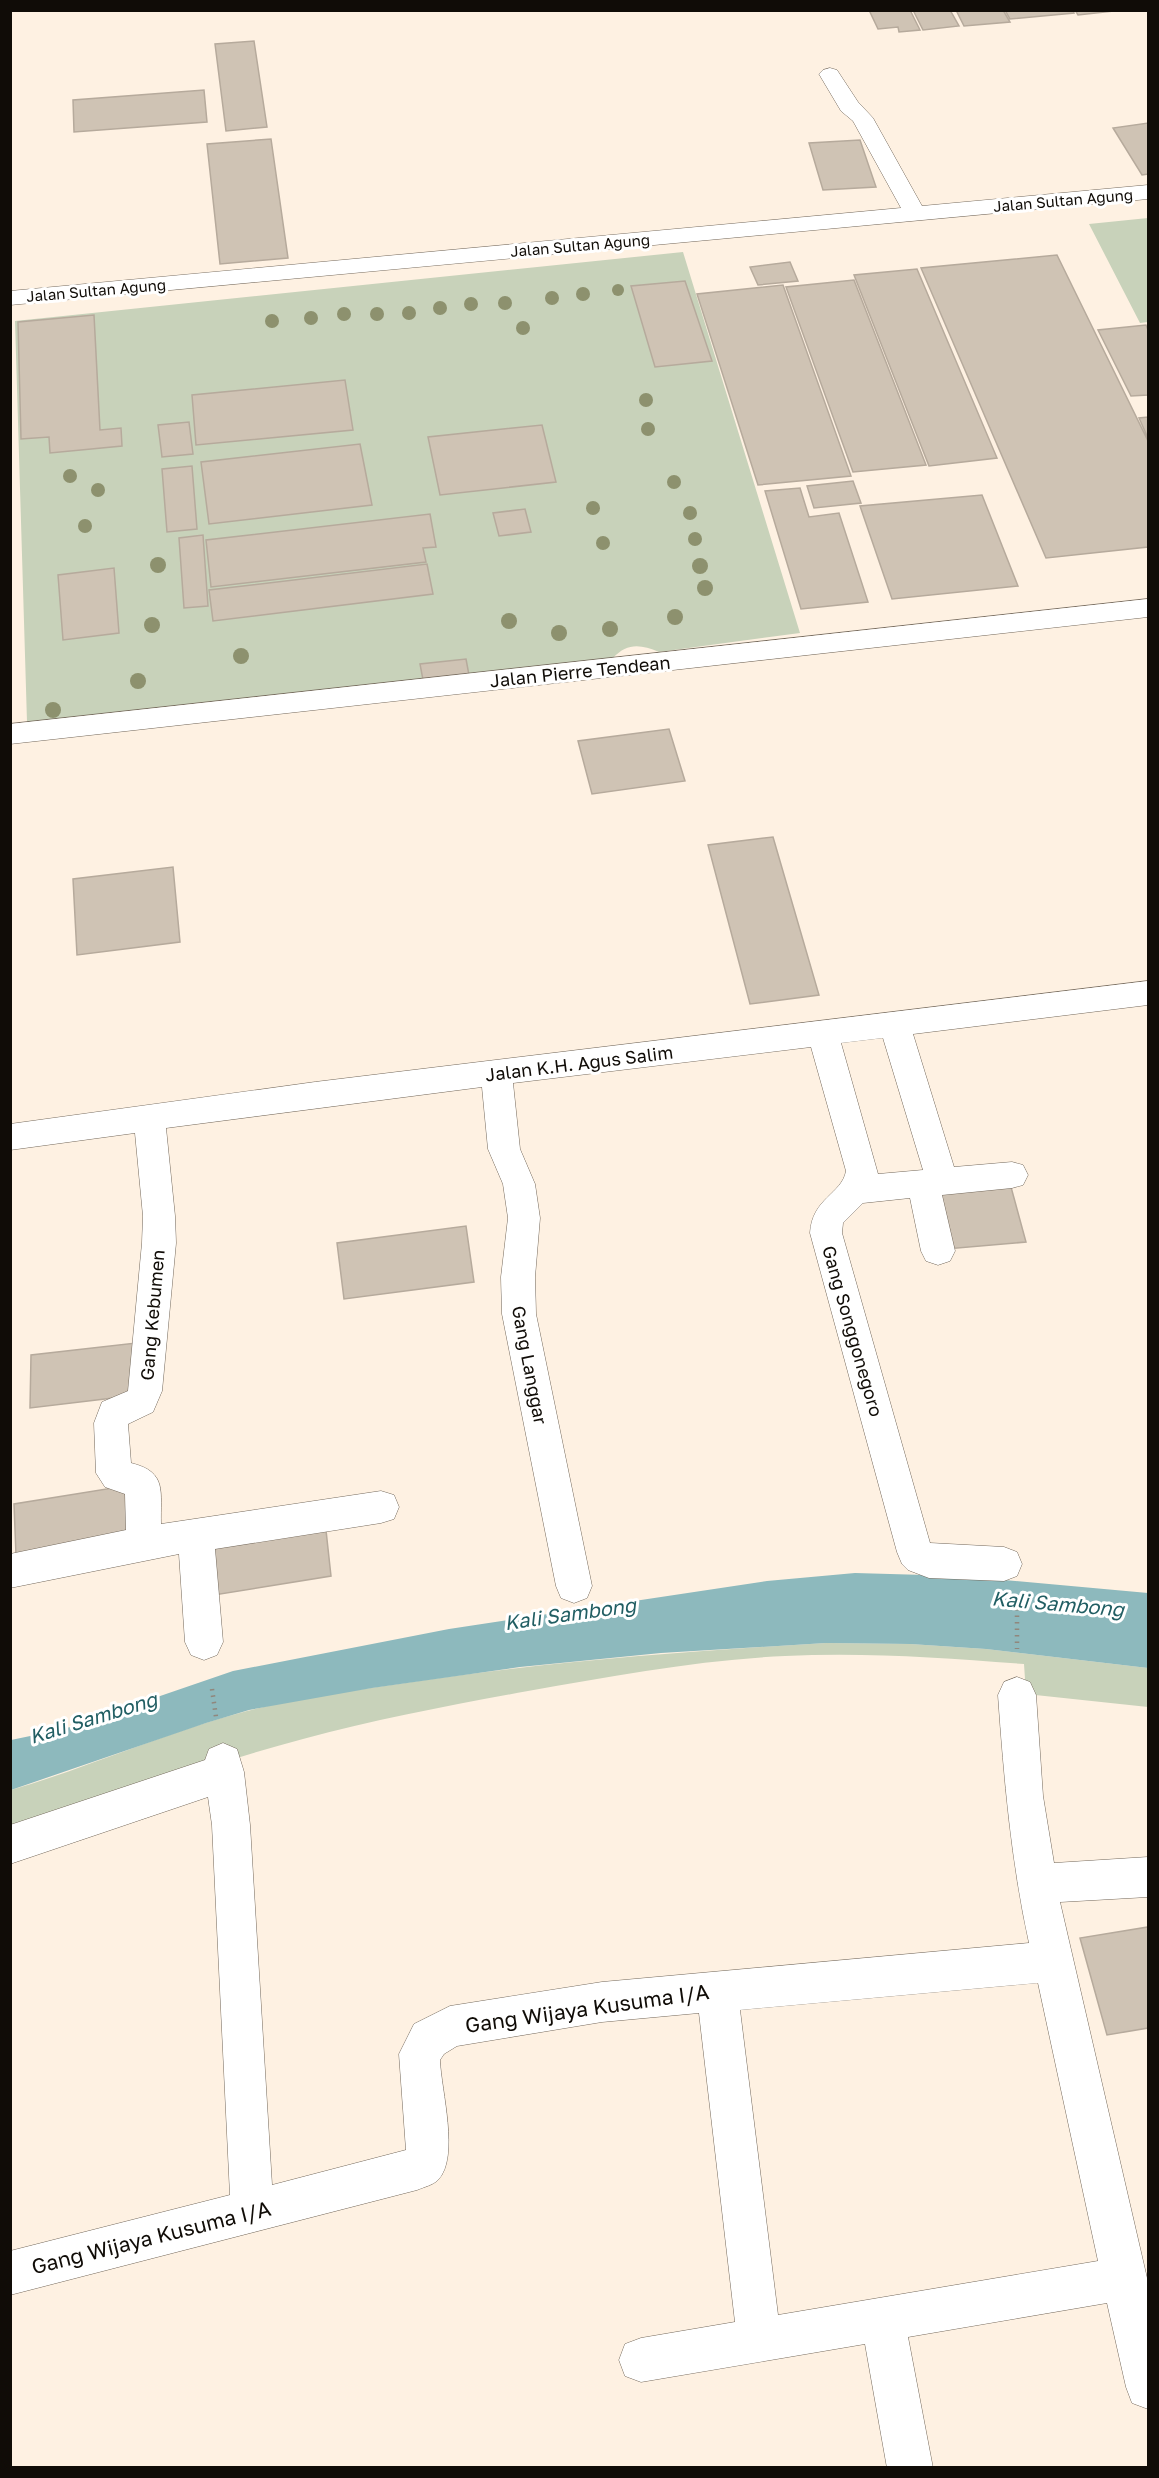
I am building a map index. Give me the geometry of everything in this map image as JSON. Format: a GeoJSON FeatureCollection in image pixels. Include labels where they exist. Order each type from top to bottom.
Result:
{"type":"FeatureCollection","features":[{"type":"Feature","properties":{"kind":"street"},"geometry":{"type":"LineString","coordinates":[[830,74],[849,106],[862,118],[915,214]]}},
{"type":"Feature","properties":{"kind":"street","name":"Jalan Sultan Agung"},"geometry":{"type":"LineString","coordinates":[[10,298],[1149,192]]}},
{"type":"Feature","properties":{"kind":"street","name":"Jalan Pierre Tendean"},"geometry":{"type":"LineString","coordinates":[[10,734],[1149,608]]}},
{"type":"Feature","properties":{"kind":"street","name":"Jalan K.H. Agus Salim"},"geometry":{"type":"LineString","coordinates":[[10,1137],[496,1073],[1149,993]]}},
{"type":"Feature","properties":{"kind":"street"},"geometry":{"type":"LineString","coordinates":[[894,1024],[933,1183],[938,1251]]}},
{"type":"Feature","properties":{"kind":"street"},"geometry":{"type":"LineString","coordinates":[[823,1034],[862,1171],[861,1182],[855,1190]]}},
{"type":"Feature","properties":{"kind":"street","name":"Gang Langgar"},"geometry":{"type":"LineString","coordinates":[[496,1073],[504,1149],[519,1184],[524,1218],[518,1277],[519,1314],[574,1586]]}},
{"type":"Feature","properties":{"kind":"street","name":"Gang Kebumen"},"geometry":{"type":"LineString","coordinates":[[144,1543],[141,1484],[135,1480],[118,1477],[114,1473],[111,1424],[114,1413],[135,1407],[142,1401],[144,1390],[159,1243],[159,1216],[149,1118]]}},
{"type":"Feature","properties":{"kind":"street"},"geometry":{"type":"LineString","coordinates":[[855,1190],[1012,1175]]}},
{"type":"Feature","properties":{"kind":"street","name":"Gang Songgonegoro"},"geometry":{"type":"LineString","coordinates":[[855,1190],[827,1217],[826,1233],[915,1552],[928,1561],[1004,1564]]}},
{"type":"Feature","properties":{"kind":"street"},"geometry":{"type":"LineString","coordinates":[[10,1571],[144,1543],[381,1507]]}},
{"type":"Feature","properties":{"kind":"street"},"geometry":{"type":"LineString","coordinates":[[196,1535],[204,1642]]}},
{"type":"Feature","properties":{"kind":"street"},"geometry":{"type":"LineString","coordinates":[[1017,1695],[1023,1787],[1038,1884],[1053,1961],[1149,2387]]}},
{"type":"Feature","properties":{"kind":"street"},"geometry":{"type":"LineString","coordinates":[[10,1845],[224,1767],[232,1837],[252,2211]]}},
{"type":"Feature","properties":{"kind":"street"},"geometry":{"type":"LineString","coordinates":[[1038,1884],[1149,1876]]}},
{"type":"Feature","properties":{"kind":"street","name":"Gang Wijaya Kusuma I/A"},"geometry":{"type":"LineString","coordinates":[[10,2273],[406,2173],[424,2164],[428,2155],[420,2054],[425,2042],[440,2032],[472,2022],[531,2011],[717,1990],[1053,1961]]}},
{"type":"Feature","properties":{"kind":"street"},"geometry":{"type":"LineString","coordinates":[[717,1990],[759,2340]]}},
{"type":"Feature","properties":{"kind":"street"},"geometry":{"type":"LineString","coordinates":[[641,2360],[1125,2278]]}},
{"type":"Feature","properties":{"kind":"street"},"geometry":{"type":"LineString","coordinates":[[883,2319],[910,2468]]}},
{"type":"Feature","properties":{"kind":"path"},"geometry":{"type":"LineString","coordinates":[[1017,1604],[1017,1651]]}},
{"type":"Feature","properties":{"kind":"path"},"geometry":{"type":"LineString","coordinates":[[210,1678],[217,1719]]}},
{"type":"Feature","properties":{"kind":"green space"},"geometry":{"type":"Polygon","coordinates":[[[1148,218],[1148,322],[1140,323],[1089,224],[1148,218]]]}},
{"type":"Feature","properties":{"kind":"green space"},"geometry":{"type":"Polygon","coordinates":[[[683,252],[800,633],[659,652],[646,647],[634,646],[623,650],[613,658],[27,722],[15,321],[683,252]]]}},
{"type":"Feature","properties":{"kind":"green space"},"geometry":{"type":"Polygon","coordinates":[[[826,1643],[910,1644],[986,1649],[1148,1668],[1148,1707],[1026,1694],[1024,1664],[875,1655],[785,1656],[721,1661],[656,1669],[528,1691],[359,1725],[230,1760],[11,1831],[11,1790],[187,1729],[247,1711],[313,1697],[525,1667],[675,1653],[826,1643]]]}},
{"type":"Feature","properties":{"kind":"water","name":"Kali Sambong"},"geometry":{"type":"Polygon","coordinates":[[[855,1573],[960,1576],[1148,1593],[1148,1668],[986,1649],[910,1644],[826,1643],[661,1653],[520,1667],[372,1688],[249,1710],[11,1790],[11,1740],[64,1729],[233,1671],[449,1629],[767,1581],[855,1573]]]}},
{"type":"Feature","properties":{"kind":"building"},"geometry":{"type":"Polygon","coordinates":[[[869,10],[910,10],[920,30],[899,32],[898,27],[878,29],[869,10]]]}},
{"type":"Feature","properties":{"kind":"building"},"geometry":{"type":"Polygon","coordinates":[[[913,10],[950,10],[959,26],[923,30],[913,10]]]}},
{"type":"Feature","properties":{"kind":"building"},"geometry":{"type":"Polygon","coordinates":[[[956,10],[1003,10],[1010,22],[964,26],[956,10]]]}},
{"type":"Feature","properties":{"kind":"building"},"geometry":{"type":"Polygon","coordinates":[[[1005,10],[1073,10],[1074,13],[1010,19],[1005,10]]]}},
{"type":"Feature","properties":{"kind":"building"},"geometry":{"type":"Polygon","coordinates":[[[1075,10],[1123,10],[1078,15],[1075,10]]]}},
{"type":"Feature","properties":{"kind":"building"},"geometry":{"type":"Polygon","coordinates":[[[254,41],[267,127],[226,131],[215,44],[254,41]]]}},
{"type":"Feature","properties":{"kind":"building"},"geometry":{"type":"Polygon","coordinates":[[[204,90],[207,122],[74,132],[73,100],[204,90]]]}},
{"type":"Feature","properties":{"kind":"building"},"geometry":{"type":"Polygon","coordinates":[[[1148,123],[1148,174],[1142,175],[1113,128],[1148,123]]]}},
{"type":"Feature","properties":{"kind":"building"},"geometry":{"type":"Polygon","coordinates":[[[271,139],[288,258],[220,264],[207,144],[271,139]]]}},
{"type":"Feature","properties":{"kind":"building"},"geometry":{"type":"Polygon","coordinates":[[[860,140],[876,187],[823,190],[809,143],[860,140]]]}},
{"type":"Feature","properties":{"kind":"building"},"geometry":{"type":"Polygon","coordinates":[[[1057,255],[1148,441],[1148,547],[1046,558],[921,268],[1057,255]]]}},
{"type":"Feature","properties":{"kind":"building"},"geometry":{"type":"Polygon","coordinates":[[[790,262],[798,281],[758,285],[750,267],[790,262]]]}},
{"type":"Feature","properties":{"kind":"building"},"geometry":{"type":"Polygon","coordinates":[[[917,269],[997,458],[929,466],[854,275],[917,269]]]}},
{"type":"Feature","properties":{"kind":"building"},"geometry":{"type":"Polygon","coordinates":[[[854,280],[926,465],[853,472],[786,287],[854,280]]]}},
{"type":"Feature","properties":{"kind":"building"},"geometry":{"type":"Polygon","coordinates":[[[685,281],[712,361],[655,367],[631,286],[685,281]]]}},
{"type":"Feature","properties":{"kind":"building"},"geometry":{"type":"Polygon","coordinates":[[[783,285],[851,476],[758,485],[697,294],[783,285]]]}},
{"type":"Feature","properties":{"kind":"building"},"geometry":{"type":"Polygon","coordinates":[[[94,315],[100,430],[121,428],[122,446],[50,453],[49,437],[21,439],[18,322],[94,315]]]}},
{"type":"Feature","properties":{"kind":"building"},"geometry":{"type":"Polygon","coordinates":[[[1146,325],[1148,330],[1148,395],[1131,396],[1098,330],[1146,325]]]}},
{"type":"Feature","properties":{"kind":"building"},"geometry":{"type":"Polygon","coordinates":[[[345,380],[353,430],[196,445],[192,395],[345,380]]]}},
{"type":"Feature","properties":{"kind":"building"},"geometry":{"type":"Polygon","coordinates":[[[1148,417],[1148,438],[1139,418],[1148,417]]]}},
{"type":"Feature","properties":{"kind":"building"},"geometry":{"type":"Polygon","coordinates":[[[189,422],[193,454],[162,457],[158,425],[189,422]]]}},
{"type":"Feature","properties":{"kind":"building"},"geometry":{"type":"Polygon","coordinates":[[[542,425],[556,482],[440,495],[428,437],[542,425]]]}},
{"type":"Feature","properties":{"kind":"building"},"geometry":{"type":"Polygon","coordinates":[[[360,444],[372,505],[209,524],[201,462],[360,444]]]}},
{"type":"Feature","properties":{"kind":"building"},"geometry":{"type":"Polygon","coordinates":[[[192,466],[197,529],[167,532],[162,469],[192,466]]]}},
{"type":"Feature","properties":{"kind":"building"},"geometry":{"type":"Polygon","coordinates":[[[853,481],[861,503],[814,508],[807,486],[853,481]]]}},
{"type":"Feature","properties":{"kind":"building"},"geometry":{"type":"Polygon","coordinates":[[[800,488],[809,517],[839,513],[868,602],[801,609],[765,491],[800,488]]]}},
{"type":"Feature","properties":{"kind":"building"},"geometry":{"type":"Polygon","coordinates":[[[982,495],[1018,586],[892,599],[860,506],[982,495]]]}},
{"type":"Feature","properties":{"kind":"building"},"geometry":{"type":"Polygon","coordinates":[[[525,509],[531,532],[499,536],[493,513],[525,509]]]}},
{"type":"Feature","properties":{"kind":"building"},"geometry":{"type":"Polygon","coordinates":[[[430,514],[436,547],[423,548],[426,562],[211,587],[206,540],[430,514]]]}},
{"type":"Feature","properties":{"kind":"building"},"geometry":{"type":"Polygon","coordinates":[[[203,535],[208,606],[184,608],[179,538],[203,535]]]}},
{"type":"Feature","properties":{"kind":"building"},"geometry":{"type":"Polygon","coordinates":[[[427,564],[433,594],[213,621],[209,590],[427,564]]]}},
{"type":"Feature","properties":{"kind":"building"},"geometry":{"type":"Polygon","coordinates":[[[114,568],[119,633],[63,640],[58,575],[114,568]]]}},
{"type":"Feature","properties":{"kind":"building"},"geometry":{"type":"Polygon","coordinates":[[[466,659],[469,675],[423,680],[420,664],[466,659]]]}},
{"type":"Feature","properties":{"kind":"building"},"geometry":{"type":"Polygon","coordinates":[[[669,729],[685,781],[592,794],[578,741],[669,729]]]}},
{"type":"Feature","properties":{"kind":"building"},"geometry":{"type":"Polygon","coordinates":[[[773,837],[819,995],[750,1004],[708,845],[773,837]]]}},
{"type":"Feature","properties":{"kind":"building"},"geometry":{"type":"Polygon","coordinates":[[[173,867],[180,942],[77,955],[73,879],[173,867]]]}},
{"type":"Feature","properties":{"kind":"building"},"geometry":{"type":"Polygon","coordinates":[[[1011,1187],[1026,1242],[946,1249],[933,1194],[1011,1187]]]}},
{"type":"Feature","properties":{"kind":"building"},"geometry":{"type":"Polygon","coordinates":[[[466,1226],[474,1282],[344,1299],[337,1243],[466,1226]]]}},
{"type":"Feature","properties":{"kind":"building"},"geometry":{"type":"Polygon","coordinates":[[[136,1343],[138,1395],[30,1408],[31,1355],[136,1343]]]}},
{"type":"Feature","properties":{"kind":"building"},"geometry":{"type":"Polygon","coordinates":[[[131,1485],[134,1536],[16,1555],[14,1504],[131,1485]]]}},
{"type":"Feature","properties":{"kind":"building"},"geometry":{"type":"Polygon","coordinates":[[[325,1521],[331,1576],[208,1596],[203,1540],[325,1521]]]}},
{"type":"Feature","properties":{"kind":"building"},"geometry":{"type":"Polygon","coordinates":[[[1148,1927],[1148,2028],[1107,2035],[1080,1938],[1148,1927]]]}}]}
